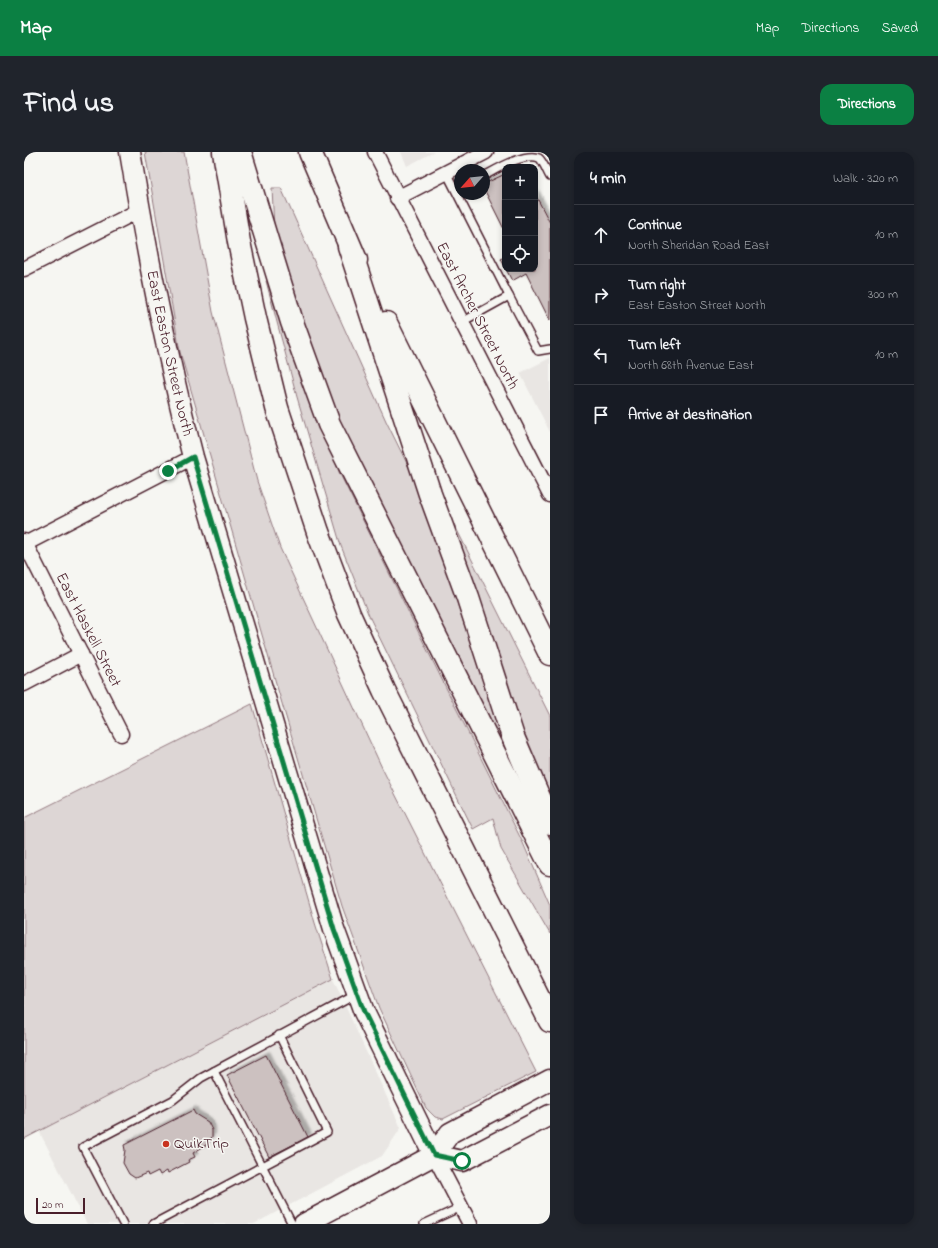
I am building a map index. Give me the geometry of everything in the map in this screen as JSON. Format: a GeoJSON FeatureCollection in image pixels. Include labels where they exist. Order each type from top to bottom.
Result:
{"type":"FeatureCollection","features":[{"type":"Feature","properties":{"kind":"highway"},"geometry":{"type":"LineString","coordinates":[[224,152],[239,242],[277,408],[318,532],[349,614],[384,690],[550,1021]]}},
{"type":"Feature","properties":{"kind":"highway"},"geometry":{"type":"LineString","coordinates":[[240,152],[292,322],[329,424],[550,864]]}},
{"type":"Feature","properties":{"kind":"highway"},"geometry":{"type":"LineString","coordinates":[[310,152],[349,246],[432,418],[550,654]]}},
{"type":"Feature","properties":{"kind":"highway"},"geometry":{"type":"LineString","coordinates":[[349,246],[430,494],[468,598],[513,737],[550,823]]}},
{"type":"Feature","properties":{"kind":"street","name":"East Easton Street North"},"geometry":{"type":"LineString","coordinates":[[130,152],[165,346],[193,457],[334,929],[357,994],[434,1155],[470,1224]]}},
{"type":"Feature","properties":{"kind":"street","name":"East Archer Street North"},"geometry":{"type":"LineString","coordinates":[[375,152],[397,198],[550,495]]}},
{"type":"Feature","properties":{"kind":"street"},"geometry":{"type":"LineString","coordinates":[[397,198],[486,152]]}},
{"type":"Feature","properties":{"kind":"street"},"geometry":{"type":"LineString","coordinates":[[24,269],[140,210]]}},
{"type":"Feature","properties":{"kind":"street"},"geometry":{"type":"LineString","coordinates":[[25,542],[193,457]]}},
{"type":"Feature","properties":{"kind":"street","name":"East Haskell Street"},"geometry":{"type":"LineString","coordinates":[[25,542],[121,734]]}},
{"type":"Feature","properties":{"kind":"street"},"geometry":{"type":"LineString","coordinates":[[24,684],[81,654]]}},
{"type":"Feature","properties":{"kind":"street"},"geometry":{"type":"LineString","coordinates":[[304,1224],[434,1155],[450,1133],[550,1080]]}},
{"type":"Feature","properties":{"kind":"street"},"geometry":{"type":"LineString","coordinates":[[434,1155],[462,1161],[544,1118]]}},
{"type":"Feature","properties":{"kind":"lane"},"geometry":{"type":"LineString","coordinates":[[490,173],[517,157],[531,155],[539,158],[550,177]]}},
{"type":"Feature","properties":{"kind":"lane"},"geometry":{"type":"LineString","coordinates":[[446,172],[454,185]]}},
{"type":"Feature","properties":{"kind":"lane"},"geometry":{"type":"LineString","coordinates":[[462,200],[509,296],[538,351],[550,349]]}},
{"type":"Feature","properties":{"kind":"lane"},"geometry":{"type":"LineString","coordinates":[[462,322],[509,296]]}},
{"type":"Feature","properties":{"kind":"lane"},"geometry":{"type":"LineString","coordinates":[[122,1224],[83,1147],[173,1100],[201,1078],[357,994]]}},
{"type":"Feature","properties":{"kind":"lane"},"geometry":{"type":"LineString","coordinates":[[153,1224],[327,1132],[279,1035]]}},
{"type":"Feature","properties":{"kind":"lane"},"geometry":{"type":"LineString","coordinates":[[214,1071],[292,1224]]}},
{"type":"Feature","properties":{"kind":"lane"},"geometry":{"type":"LineString","coordinates":[[424,1224],[461,1207]]}},
{"type":"Feature","properties":{"kind":"shaded area"},"geometry":{"type":"Polygon","coordinates":[[[145,152],[184,152],[213,312],[257,481],[280,548],[383,770],[536,1072],[443,1119],[435,1117],[426,1108],[379,1008],[342,906],[180,352],[145,152]]]}},
{"type":"Feature","properties":{"kind":"shaded area"},"geometry":{"type":"Polygon","coordinates":[[[401,152],[434,152],[407,166],[401,152]]]}},
{"type":"Feature","properties":{"kind":"shaded area"},"geometry":{"type":"Polygon","coordinates":[[[272,188],[281,188],[386,421],[421,492],[502,740],[496,742],[338,421],[309,346],[274,228],[272,188]]]}},
{"type":"Feature","properties":{"kind":"shaded area"},"geometry":{"type":"Polygon","coordinates":[[[266,281],[271,281],[339,472],[523,843],[550,905],[550,934],[501,849],[493,818],[473,829],[369,616],[341,546],[297,397],[266,281]]]}},
{"type":"Feature","properties":{"kind":"shaded area"},"geometry":{"type":"Polygon","coordinates":[[[550,358],[550,432],[520,373],[550,358]]]}},
{"type":"Feature","properties":{"kind":"shaded area"},"geometry":{"type":"Polygon","coordinates":[[[454,524],[550,716],[550,803],[523,740],[450,528],[454,524]]]}},
{"type":"Feature","properties":{"kind":"shaded area"},"geometry":{"type":"Polygon","coordinates":[[[252,704],[315,923],[333,979],[24,1139],[24,818],[252,704]]]}},
{"type":"Feature","properties":{"kind":"shaded area"},"geometry":{"type":"Polygon","coordinates":[[[333,979],[401,1128],[382,1156],[254,1224],[87,1224],[39,1131],[333,979]]]}},
{"type":"Feature","properties":{"kind":"building"},"geometry":{"type":"Polygon","coordinates":[[[502,175],[502,225],[490,200],[490,181],[502,175]]]}},
{"type":"Feature","properties":{"kind":"building"},"geometry":{"type":"Polygon","coordinates":[[[538,200],[550,223],[550,321],[526,273],[512,281],[508,272],[538,272],[538,200]]]}},
{"type":"Feature","properties":{"kind":"building"},"geometry":{"type":"Polygon","coordinates":[[[266,1055],[308,1137],[269,1157],[227,1075],[266,1055]]]}},
{"type":"Feature","properties":{"kind":"building","name":"QuikTrip"},"geometry":{"type":"Polygon","coordinates":[[[193,1110],[195,1114],[208,1122],[212,1130],[212,1137],[208,1141],[209,1143],[193,1153],[195,1157],[188,1160],[189,1162],[168,1173],[167,1171],[160,1175],[158,1171],[148,1176],[147,1173],[135,1178],[129,1174],[123,1163],[125,1150],[124,1145],[193,1110]]]}},
{"type":"Feature","properties":{"kind":"place","name":"QuikTrip"},"geometry":{"type":"Point","coordinates":[166,1144]}},
{"type":"Feature","properties":{"kind":"route"},"geometry":{"type":"LineString","coordinates":[[168,471],[193,457],[334,929],[364,1012],[434,1155],[462,1161]]}}]}
